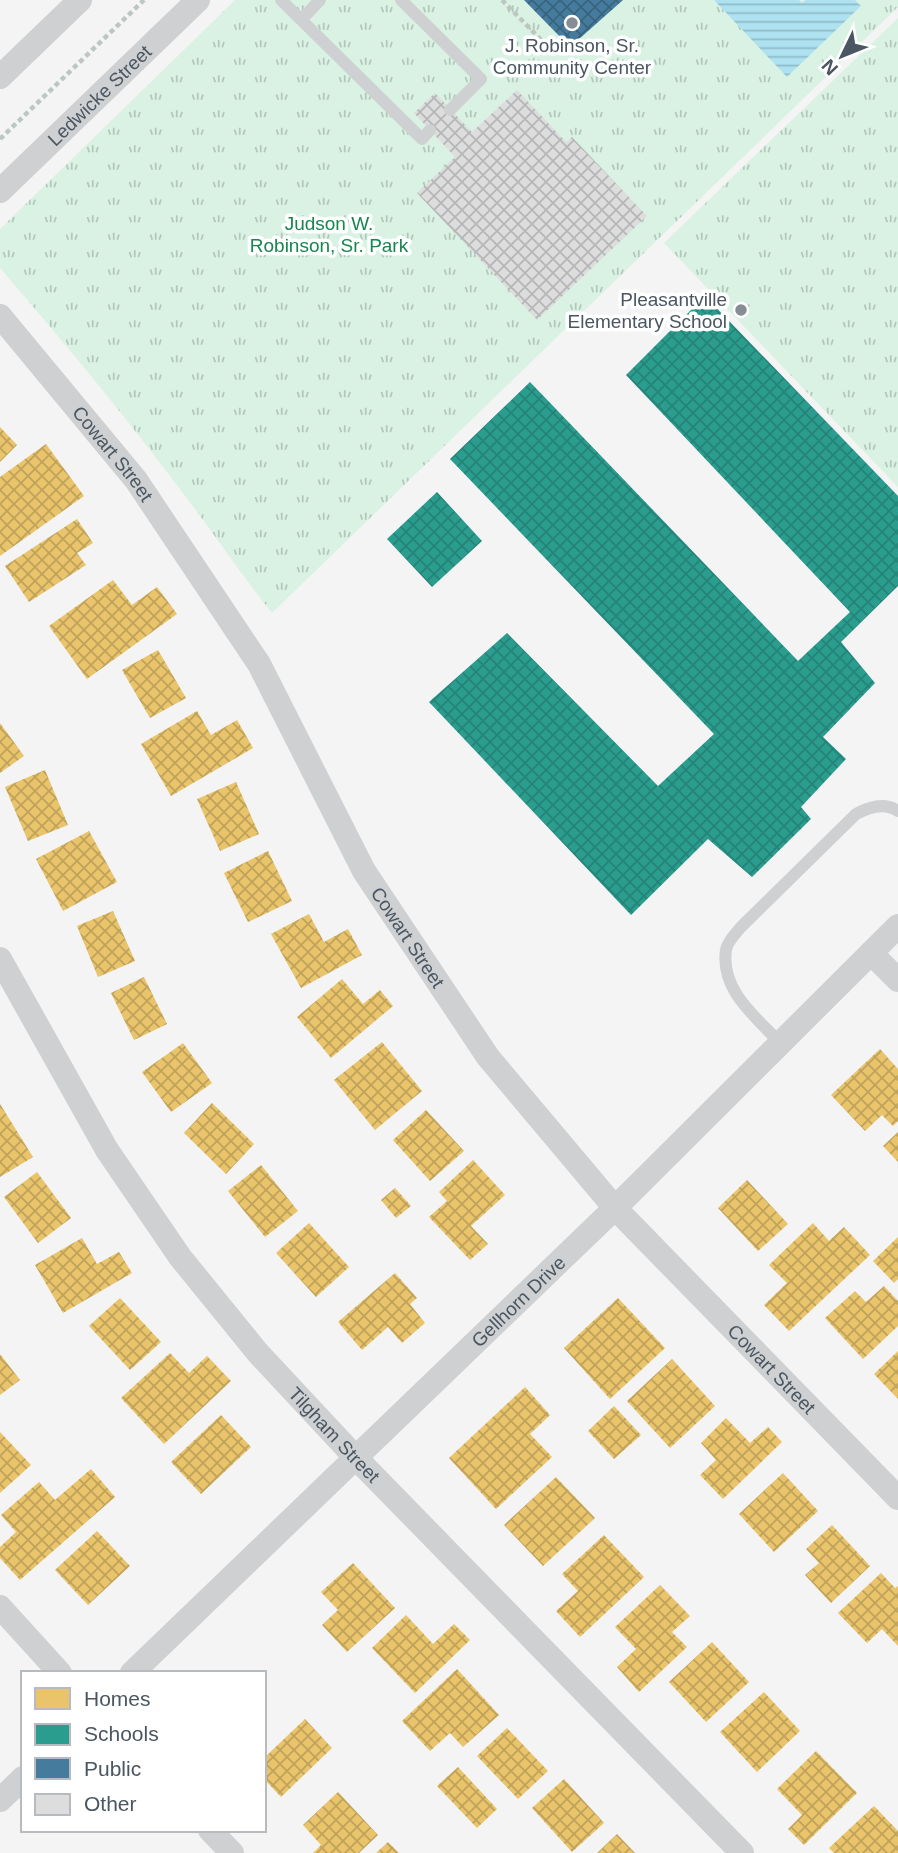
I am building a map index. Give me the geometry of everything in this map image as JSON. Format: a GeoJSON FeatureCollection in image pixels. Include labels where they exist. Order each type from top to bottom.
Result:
{"type":"FeatureCollection","features":[{"type":"Feature","properties":{"kind":"street"},"geometry":{"type":"LineString","coordinates":[[0,77],[80,0]]}},
{"type":"Feature","properties":{"kind":"street","name":"Ledwicke Street"},"geometry":{"type":"LineString","coordinates":[[0,191],[198,0]]}},
{"type":"Feature","properties":{"kind":"street","name":"Cowart Street"},"geometry":{"type":"LineString","coordinates":[[0,316],[136,480],[259,664],[363,871],[488,1057],[615,1208],[898,1498]]}},
{"type":"Feature","properties":{"kind":"street","name":"Gellhorn Drive"},"geometry":{"type":"LineString","coordinates":[[134,1671],[615,1208],[898,926]]}},
{"type":"Feature","properties":{"kind":"street"},"geometry":{"type":"LineString","coordinates":[[871,953],[898,980]]}},
{"type":"Feature","properties":{"kind":"street","name":"Tilgham Street"},"geometry":{"type":"LineString","coordinates":[[0,959],[107,1150],[180,1257],[258,1353],[355,1457],[742,1853]]}},
{"type":"Feature","properties":{"kind":"street"},"geometry":{"type":"LineString","coordinates":[[0,1607],[58,1671]]}},
{"type":"Feature","properties":{"kind":"street"},"geometry":{"type":"LineString","coordinates":[[0,1800],[21,1780]]}},
{"type":"Feature","properties":{"kind":"street"},"geometry":{"type":"LineString","coordinates":[[212,1832],[232,1853]]}},
{"type":"Feature","properties":{"kind":"lane"},"geometry":{"type":"LineString","coordinates":[[281,0],[422,139],[430,130]]}},
{"type":"Feature","properties":{"kind":"lane"},"geometry":{"type":"LineString","coordinates":[[302,20],[320,0]]}},
{"type":"Feature","properties":{"kind":"lane"},"geometry":{"type":"LineString","coordinates":[[401,0],[481,79],[450,110]]}},
{"type":"Feature","properties":{"kind":"lane"},"geometry":{"type":"LineString","coordinates":[[780,1043],[735,994],[727,972],[726,948],[741,927],[856,814],[870,807],[892,807],[898,811]]}},
{"type":"Feature","properties":{"kind":"path"},"geometry":{"type":"LineString","coordinates":[[0,139],[144,0]]}},
{"type":"Feature","properties":{"kind":"path"},"geometry":{"type":"LineString","coordinates":[[502,0],[554,53]]}},
{"type":"Feature","properties":{"kind":"green space","name":"Judson W. Robinson, Sr. Park"},"geometry":{"type":"Polygon","coordinates":[[[235,0],[898,0],[898,7],[272,613],[136,432],[0,268],[0,229],[235,0]]]}},
{"type":"Feature","properties":{"kind":"green space"},"geometry":{"type":"Polygon","coordinates":[[[898,18],[898,487],[664,243],[898,18]]]}},
{"type":"Feature","properties":{"kind":"water"},"geometry":{"type":"Polygon","coordinates":[[[714,0],[799,0],[802,3],[806,0],[855,0],[861,6],[787,77],[714,0]]]}},
{"type":"Feature","properties":{"kind":"building: Homes"},"geometry":{"type":"Polygon","coordinates":[[[0,427],[17,445],[0,462],[0,427]]]}},
{"type":"Feature","properties":{"kind":"building: Homes"},"geometry":{"type":"Polygon","coordinates":[[[46,444],[84,496],[0,556],[0,477],[46,444]]]}},
{"type":"Feature","properties":{"kind":"building: Homes"},"geometry":{"type":"Polygon","coordinates":[[[77,519],[93,543],[77,553],[86,565],[29,602],[5,566],[77,519]]]}},
{"type":"Feature","properties":{"kind":"building: Homes"},"geometry":{"type":"Polygon","coordinates":[[[113,580],[132,605],[157,587],[177,614],[87,679],[49,626],[113,580]]]}},
{"type":"Feature","properties":{"kind":"building: Homes"},"geometry":{"type":"Polygon","coordinates":[[[158,650],[186,698],[150,718],[122,670],[158,650]]]}},
{"type":"Feature","properties":{"kind":"building: Homes"},"geometry":{"type":"Polygon","coordinates":[[[197,711],[211,735],[237,720],[253,748],[171,796],[141,744],[197,711]]]}},
{"type":"Feature","properties":{"kind":"building: Homes"},"geometry":{"type":"Polygon","coordinates":[[[0,723],[24,756],[0,773],[0,723]]]}},
{"type":"Feature","properties":{"kind":"building: Homes"},"geometry":{"type":"Polygon","coordinates":[[[45,770],[68,825],[28,841],[5,787],[45,770]]]}},
{"type":"Feature","properties":{"kind":"building: Homes"},"geometry":{"type":"Polygon","coordinates":[[[236,782],[259,834],[220,851],[197,799],[236,782]]]}},
{"type":"Feature","properties":{"kind":"building: Homes"},"geometry":{"type":"Polygon","coordinates":[[[89,831],[117,882],[63,911],[36,859],[89,831]]]}},
{"type":"Feature","properties":{"kind":"building: Homes"},"geometry":{"type":"Polygon","coordinates":[[[268,851],[292,901],[248,922],[224,873],[268,851]]]}},
{"type":"Feature","properties":{"kind":"building: Homes"},"geometry":{"type":"Polygon","coordinates":[[[113,911],[135,961],[98,977],[77,926],[113,911]]]}},
{"type":"Feature","properties":{"kind":"building: Homes"},"geometry":{"type":"Polygon","coordinates":[[[309,914],[324,942],[348,929],[362,955],[301,988],[271,934],[309,914]]]}},
{"type":"Feature","properties":{"kind":"building: Homes"},"geometry":{"type":"Polygon","coordinates":[[[144,977],[167,1024],[134,1040],[111,993],[144,977]]]}},
{"type":"Feature","properties":{"kind":"building: Homes"},"geometry":{"type":"Polygon","coordinates":[[[342,979],[363,1004],[380,990],[393,1006],[331,1058],[297,1017],[342,979]]]}},
{"type":"Feature","properties":{"kind":"building: Homes"},"geometry":{"type":"Polygon","coordinates":[[[382,1042],[422,1091],[375,1130],[334,1080],[382,1042]]]}},
{"type":"Feature","properties":{"kind":"building: Homes"},"geometry":{"type":"Polygon","coordinates":[[[183,1043],[212,1083],[171,1112],[142,1072],[183,1043]]]}},
{"type":"Feature","properties":{"kind":"building: Homes"},"geometry":{"type":"Polygon","coordinates":[[[880,1049],[898,1069],[898,1121],[893,1126],[882,1115],[865,1131],[831,1095],[880,1049]]]}},
{"type":"Feature","properties":{"kind":"building: Homes"},"geometry":{"type":"Polygon","coordinates":[[[212,1103],[254,1144],[226,1174],[184,1133],[212,1103]]]}},
{"type":"Feature","properties":{"kind":"building: Homes"},"geometry":{"type":"Polygon","coordinates":[[[0,1104],[33,1157],[0,1177],[0,1104]]]}},
{"type":"Feature","properties":{"kind":"building: Homes"},"geometry":{"type":"Polygon","coordinates":[[[426,1110],[464,1151],[430,1181],[393,1140],[426,1110]]]}},
{"type":"Feature","properties":{"kind":"building: Homes"},"geometry":{"type":"Polygon","coordinates":[[[898,1132],[898,1162],[883,1146],[898,1132]]]}},
{"type":"Feature","properties":{"kind":"building: Homes"},"geometry":{"type":"Polygon","coordinates":[[[473,1160],[505,1195],[471,1226],[488,1244],[470,1260],[429,1217],[447,1201],[439,1192],[473,1160]]]}},
{"type":"Feature","properties":{"kind":"building: Homes"},"geometry":{"type":"Polygon","coordinates":[[[261,1165],[298,1211],[265,1237],[228,1191],[261,1165]]]}},
{"type":"Feature","properties":{"kind":"building: Homes"},"geometry":{"type":"Polygon","coordinates":[[[37,1172],[71,1218],[38,1243],[4,1197],[37,1172]]]}},
{"type":"Feature","properties":{"kind":"building: Homes"},"geometry":{"type":"Polygon","coordinates":[[[747,1180],[788,1224],[758,1251],[718,1208],[747,1180]]]}},
{"type":"Feature","properties":{"kind":"building: Homes"},"geometry":{"type":"Polygon","coordinates":[[[395,1188],[411,1206],[396,1218],[381,1200],[395,1188]]]}},
{"type":"Feature","properties":{"kind":"building: Homes"},"geometry":{"type":"Polygon","coordinates":[[[309,1223],[349,1267],[316,1297],[276,1253],[309,1223]]]}},
{"type":"Feature","properties":{"kind":"building: Homes"},"geometry":{"type":"Polygon","coordinates":[[[813,1223],[829,1241],[844,1227],[870,1255],[789,1331],[764,1305],[787,1283],[769,1265],[813,1223]]]}},
{"type":"Feature","properties":{"kind":"building: Homes"},"geometry":{"type":"Polygon","coordinates":[[[898,1237],[898,1279],[894,1283],[873,1261],[898,1237]]]}},
{"type":"Feature","properties":{"kind":"building: Homes"},"geometry":{"type":"Polygon","coordinates":[[[82,1238],[97,1264],[119,1252],[132,1273],[63,1313],[35,1265],[82,1238]]]}},
{"type":"Feature","properties":{"kind":"building: Homes"},"geometry":{"type":"Polygon","coordinates":[[[395,1273],[417,1298],[410,1304],[425,1323],[402,1343],[388,1327],[362,1350],[338,1322],[395,1273]]]}},
{"type":"Feature","properties":{"kind":"building: Homes"},"geometry":{"type":"Polygon","coordinates":[[[884,1286],[898,1301],[898,1326],[863,1359],[825,1318],[855,1291],[866,1302],[884,1286]]]}},
{"type":"Feature","properties":{"kind":"building: Homes"},"geometry":{"type":"Polygon","coordinates":[[[120,1298],[161,1342],[130,1370],[89,1326],[120,1298]]]}},
{"type":"Feature","properties":{"kind":"building: Homes"},"geometry":{"type":"Polygon","coordinates":[[[618,1298],[665,1348],[610,1399],[564,1348],[618,1298]]]}},
{"type":"Feature","properties":{"kind":"building: Homes"},"geometry":{"type":"Polygon","coordinates":[[[898,1351],[898,1399],[874,1374],[898,1351]]]}},
{"type":"Feature","properties":{"kind":"building: Homes"},"geometry":{"type":"Polygon","coordinates":[[[170,1353],[189,1373],[207,1356],[231,1381],[164,1444],[121,1398],[170,1353]]]}},
{"type":"Feature","properties":{"kind":"building: Homes"},"geometry":{"type":"Polygon","coordinates":[[[0,1354],[20,1380],[0,1395],[0,1354]]]}},
{"type":"Feature","properties":{"kind":"building: Homes"},"geometry":{"type":"Polygon","coordinates":[[[672,1359],[715,1406],[670,1448],[627,1401],[672,1359]]]}},
{"type":"Feature","properties":{"kind":"building: Homes"},"geometry":{"type":"Polygon","coordinates":[[[525,1387],[550,1415],[530,1434],[552,1457],[496,1509],[449,1458],[525,1387]]]}},
{"type":"Feature","properties":{"kind":"building: Homes"},"geometry":{"type":"Polygon","coordinates":[[[614,1406],[641,1435],[614,1459],[588,1431],[614,1406]]]}},
{"type":"Feature","properties":{"kind":"building: Homes"},"geometry":{"type":"Polygon","coordinates":[[[221,1415],[251,1447],[201,1494],[171,1462],[221,1415]]]}},
{"type":"Feature","properties":{"kind":"building: Homes"},"geometry":{"type":"Polygon","coordinates":[[[726,1418],[750,1443],[768,1427],[782,1442],[723,1499],[700,1475],[716,1460],[701,1443],[726,1418]]]}},
{"type":"Feature","properties":{"kind":"building: Homes"},"geometry":{"type":"Polygon","coordinates":[[[0,1432],[31,1465],[0,1493],[0,1432]]]}},
{"type":"Feature","properties":{"kind":"building: Homes"},"geometry":{"type":"Polygon","coordinates":[[[91,1469],[115,1497],[20,1580],[0,1558],[0,1547],[16,1532],[1,1515],[39,1482],[55,1500],[91,1469]]]}},
{"type":"Feature","properties":{"kind":"building: Homes"},"geometry":{"type":"Polygon","coordinates":[[[783,1473],[818,1511],[774,1552],[739,1514],[783,1473]]]}},
{"type":"Feature","properties":{"kind":"building: Homes"},"geometry":{"type":"Polygon","coordinates":[[[556,1477],[595,1518],[543,1566],[504,1525],[556,1477]]]}},
{"type":"Feature","properties":{"kind":"building: Homes"},"geometry":{"type":"Polygon","coordinates":[[[832,1525],[870,1566],[831,1603],[805,1575],[819,1563],[806,1549],[832,1525]]]}},
{"type":"Feature","properties":{"kind":"building: Homes"},"geometry":{"type":"Polygon","coordinates":[[[97,1531],[130,1566],[88,1605],[55,1570],[97,1531]]]}},
{"type":"Feature","properties":{"kind":"building: Homes"},"geometry":{"type":"Polygon","coordinates":[[[604,1535],[644,1577],[580,1637],[556,1611],[578,1591],[562,1574],[604,1535]]]}},
{"type":"Feature","properties":{"kind":"building: Homes"},"geometry":{"type":"Polygon","coordinates":[[[353,1563],[395,1608],[347,1652],[322,1625],[338,1610],[321,1592],[353,1563]]]}},
{"type":"Feature","properties":{"kind":"building: Homes"},"geometry":{"type":"Polygon","coordinates":[[[881,1573],[895,1588],[898,1586],[898,1646],[882,1629],[867,1643],[838,1613],[881,1573]]]}},
{"type":"Feature","properties":{"kind":"building: Homes"},"geometry":{"type":"Polygon","coordinates":[[[660,1585],[690,1616],[672,1632],[687,1647],[639,1692],[617,1667],[636,1649],[615,1627],[660,1585]]]}},
{"type":"Feature","properties":{"kind":"building: Homes"},"geometry":{"type":"Polygon","coordinates":[[[406,1615],[433,1644],[454,1624],[470,1640],[415,1693],[372,1648],[406,1615]]]}},
{"type":"Feature","properties":{"kind":"building: Homes"},"geometry":{"type":"Polygon","coordinates":[[[712,1642],[749,1682],[706,1722],[669,1682],[712,1642]]]}},
{"type":"Feature","properties":{"kind":"building: Homes"},"geometry":{"type":"Polygon","coordinates":[[[457,1669],[499,1715],[463,1747],[450,1733],[430,1751],[402,1721],[457,1669]]]}},
{"type":"Feature","properties":{"kind":"building: Homes"},"geometry":{"type":"Polygon","coordinates":[[[764,1692],[800,1731],[757,1772],[720,1732],[764,1692]]]}},
{"type":"Feature","properties":{"kind":"building: Homes"},"geometry":{"type":"Polygon","coordinates":[[[305,1719],[332,1748],[281,1797],[266,1781],[266,1756],[305,1719]]]}},
{"type":"Feature","properties":{"kind":"building: Homes"},"geometry":{"type":"Polygon","coordinates":[[[507,1728],[548,1771],[518,1799],[477,1756],[507,1728]]]}},
{"type":"Feature","properties":{"kind":"building: Homes"},"geometry":{"type":"Polygon","coordinates":[[[816,1751],[857,1793],[804,1845],[788,1829],[802,1815],[777,1789],[816,1751]]]}},
{"type":"Feature","properties":{"kind":"building: Homes"},"geometry":{"type":"Polygon","coordinates":[[[458,1767],[497,1809],[477,1828],[437,1786],[458,1767]]]}},
{"type":"Feature","properties":{"kind":"building: Homes"},"geometry":{"type":"Polygon","coordinates":[[[564,1779],[604,1823],[572,1852],[532,1808],[564,1779]]]}},
{"type":"Feature","properties":{"kind":"building: Homes"},"geometry":{"type":"Polygon","coordinates":[[[338,1792],[378,1835],[359,1853],[313,1853],[321,1845],[303,1825],[338,1792]]]}},
{"type":"Feature","properties":{"kind":"building: Homes"},"geometry":{"type":"Polygon","coordinates":[[[874,1806],[898,1831],[898,1853],[834,1853],[829,1848],[874,1806]]]}},
{"type":"Feature","properties":{"kind":"building: Homes"},"geometry":{"type":"Polygon","coordinates":[[[617,1834],[635,1853],[597,1853],[617,1834]]]}},
{"type":"Feature","properties":{"kind":"building: Homes"},"geometry":{"type":"Polygon","coordinates":[[[388,1842],[399,1853],[376,1853],[388,1842]]]}},
{"type":"Feature","properties":{"kind":"building: Schools"},"geometry":{"type":"Polygon","coordinates":[[[705,296],[898,496],[898,586],[841,642],[875,683],[823,737],[846,759],[801,807],[811,819],[752,877],[708,839],[631,915],[429,702],[507,633],[658,786],[714,734],[450,459],[530,382],[798,661],[850,612],[626,375],[705,296]]]}},
{"type":"Feature","properties":{"kind":"building: Schools"},"geometry":{"type":"Polygon","coordinates":[[[437,492],[482,541],[432,587],[387,539],[437,492]]]}},
{"type":"Feature","properties":{"kind":"building: Public","name":"J. Robinson, Sr. Community Center"},"geometry":{"type":"Polygon","coordinates":[[[524,0],[623,0],[570,47],[524,0]]]}},
{"type":"Feature","properties":{"kind":"building: Other"},"geometry":{"type":"Polygon","coordinates":[[[517,90],[566,142],[572,137],[647,216],[537,320],[417,193],[455,157],[414,113],[435,93],[472,132],[517,90]]]}},
{"type":"Feature","properties":{"kind":"place","name":"J. Robinson, Sr. Community Center"},"geometry":{"type":"Point","coordinates":[572,23]}},
{"type":"Feature","properties":{"kind":"place","name":"Pleasantville Elementary School"},"geometry":{"type":"Point","coordinates":[741,310]}}]}
